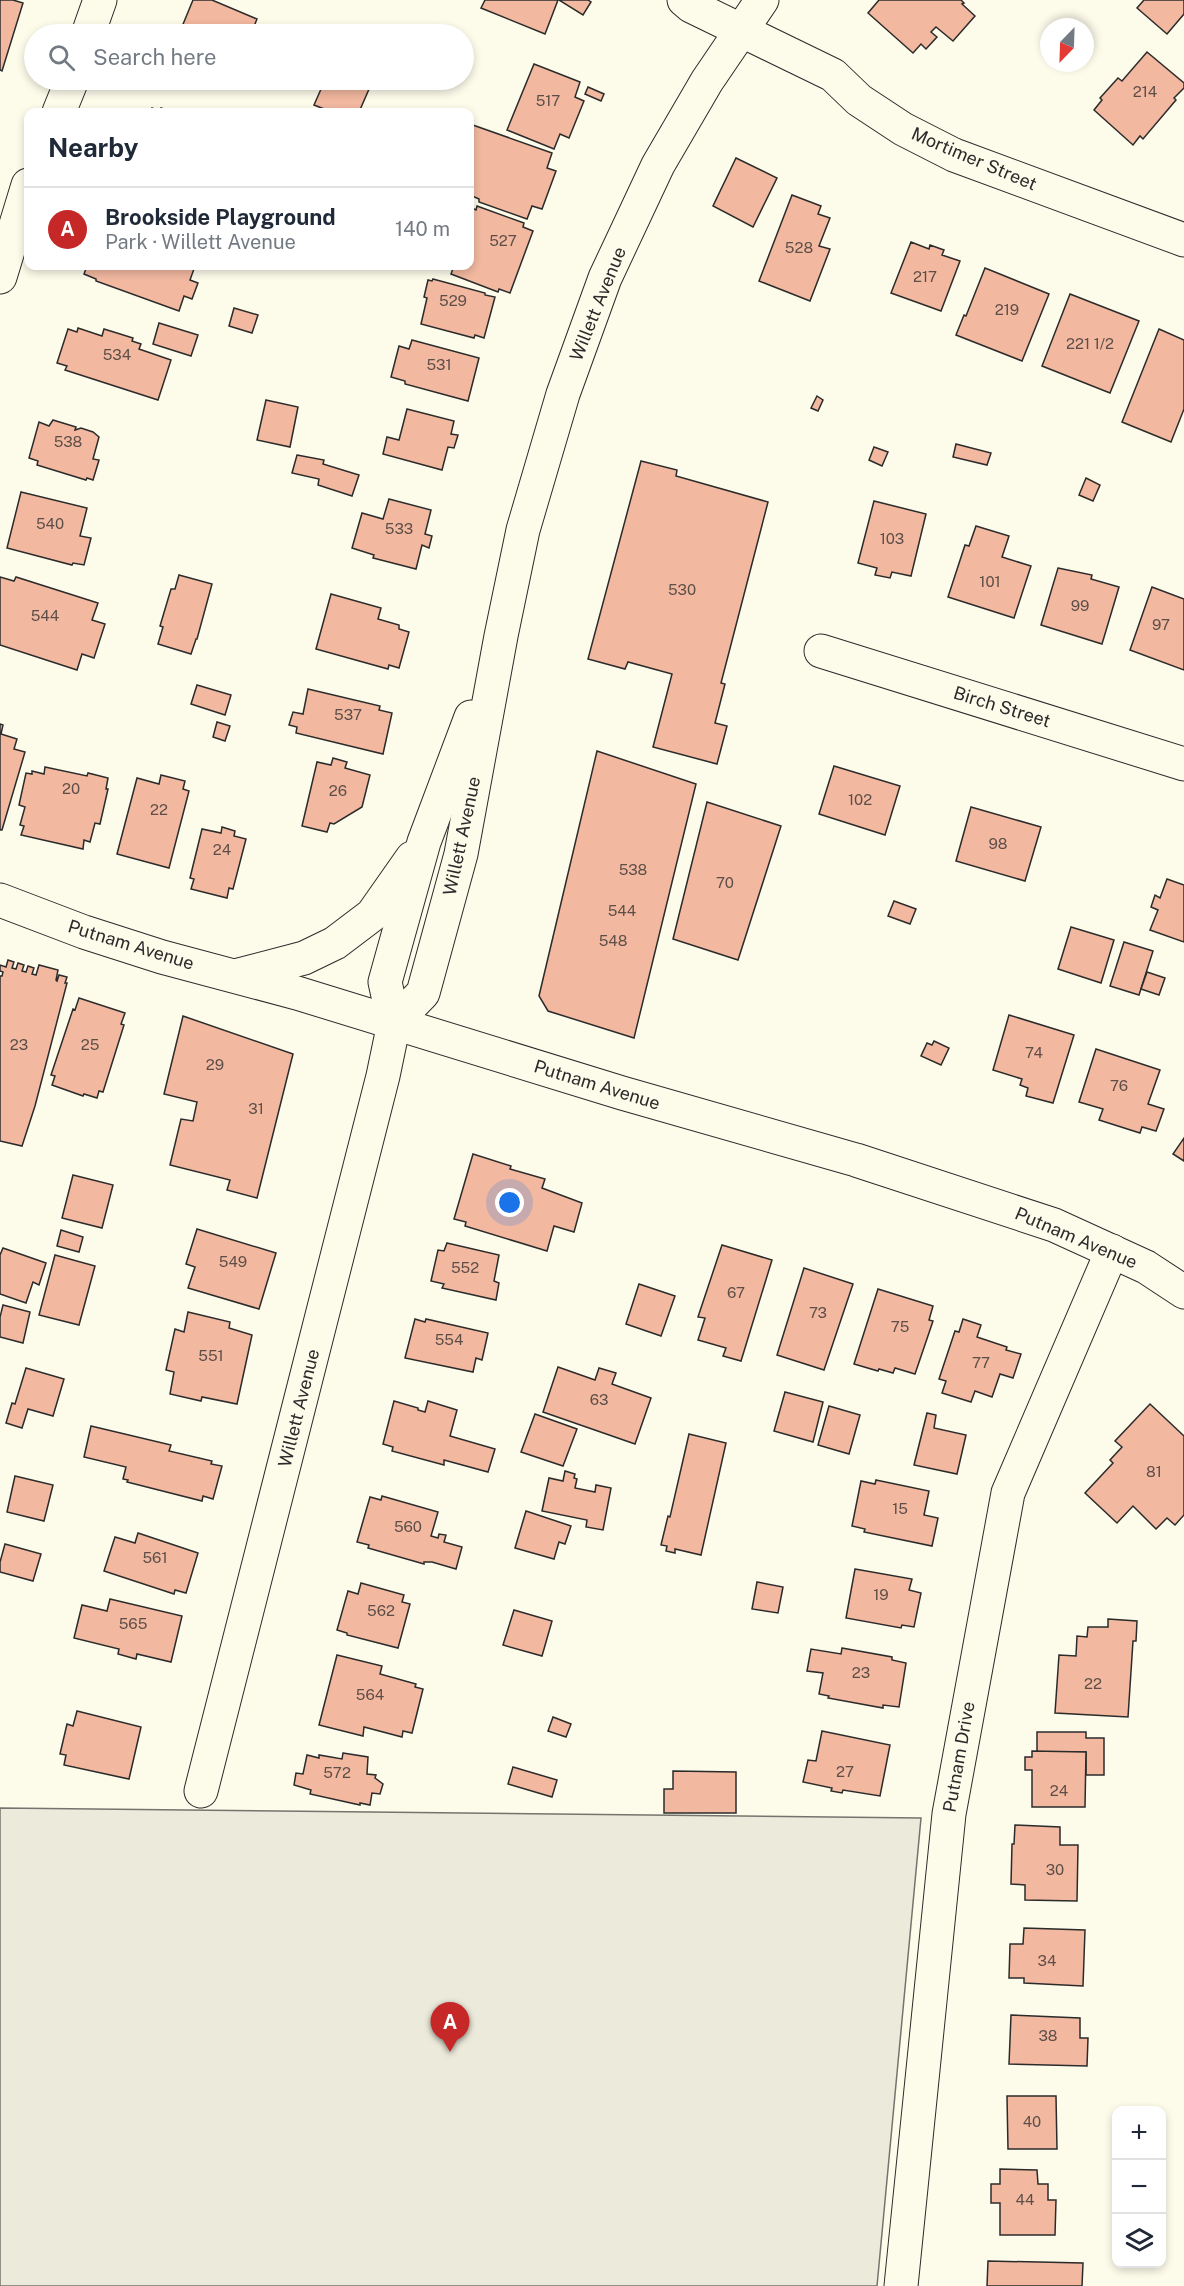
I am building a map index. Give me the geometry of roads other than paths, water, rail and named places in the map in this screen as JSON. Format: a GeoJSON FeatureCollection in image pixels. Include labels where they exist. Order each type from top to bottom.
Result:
{"type":"FeatureCollection","features":[{"type":"Feature","properties":{"kind":"street"},"geometry":{"type":"LineString","coordinates":[[92,24],[100,0]]}},
{"type":"Feature","properties":{"kind":"street","name":"Mortimer Street"},"geometry":{"type":"LineString","coordinates":[[684,0],[691,6],[833,75],[859,100],[903,129],[954,155],[1184,240]]}},
{"type":"Feature","properties":{"kind":"street","name":"Willett Avenue"},"geometry":{"type":"LineString","coordinates":[[394,1023],[423,993],[462,854],[501,636],[523,530],[563,394],[605,278],[658,165],[706,81],[762,0]]}},
{"type":"Feature","properties":{"kind":"street"},"geometry":{"type":"LineString","coordinates":[[61,108],[68,90]]}},
{"type":"Feature","properties":{"kind":"street"},"geometry":{"type":"LineString","coordinates":[[0,277],[24,198]]}},
{"type":"Feature","properties":{"kind":"street","name":"Willett Avenue"},"geometry":{"type":"LineString","coordinates":[[201,1791],[381,1087],[394,1023],[385,982],[424,842],[501,636]]}},
{"type":"Feature","properties":{"kind":"street","name":"Birch Street"},"geometry":{"type":"LineString","coordinates":[[821,651],[1184,764]]}},
{"type":"Feature","properties":{"kind":"street"},"geometry":{"type":"LineString","coordinates":[[234,976],[304,958],[335,943],[372,915],[424,842]]}},
{"type":"Feature","properties":{"kind":"street","name":"Putnam Avenue"},"geometry":{"type":"LineString","coordinates":[[0,900],[84,932],[162,957],[297,993],[622,1093],[856,1160],[1054,1225],[1146,1267],[1184,1292]]}},
{"type":"Feature","properties":{"kind":"street","name":"Putnam Drive"},"geometry":{"type":"LineString","coordinates":[[901,2286],[949,1814],[1008,1493],[1112,1251]]}},
{"type":"Feature","properties":{"kind":"place","name":"Brookside Playground"},"geometry":{"type":"Point","coordinates":[450,2052]}}]}
